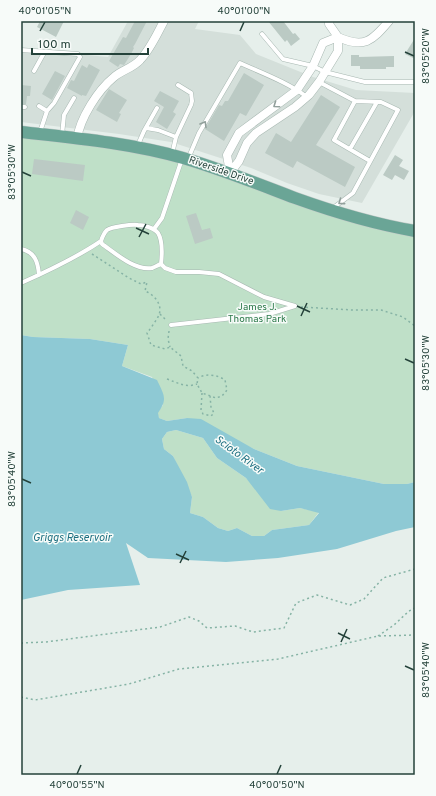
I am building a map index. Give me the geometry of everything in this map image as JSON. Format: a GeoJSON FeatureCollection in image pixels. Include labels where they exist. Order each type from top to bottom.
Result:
{"type":"FeatureCollection","features":[{"type":"Feature","properties":{"kind":"main road","name":"Riverside Drive"},"geometry":{"type":"LineString","coordinates":[[21,132],[113,142],[181,157],[230,173],[330,210],[365,221],[415,231]]}},
{"type":"Feature","properties":{"kind":"street"},"geometry":{"type":"LineString","coordinates":[[77,139],[79,128],[101,90],[115,76],[132,67],[141,60],[164,21]]}},
{"type":"Feature","properties":{"kind":"street"},"geometry":{"type":"LineString","coordinates":[[329,21],[329,24],[338,37],[350,43],[364,43],[377,36],[389,21]]}},
{"type":"Feature","properties":{"kind":"street"},"geometry":{"type":"LineString","coordinates":[[230,173],[227,155],[239,133],[297,90],[313,66],[323,43],[338,37]]}},
{"type":"Feature","properties":{"kind":"street"},"geometry":{"type":"LineString","coordinates":[[230,173],[239,161],[247,143],[256,133],[295,107],[319,82],[338,51],[338,37]]}},
{"type":"Feature","properties":{"kind":"lane"},"geometry":{"type":"LineString","coordinates":[[262,34],[283,59],[313,66],[325,72],[365,82],[415,82]]}},
{"type":"Feature","properties":{"kind":"lane"},"geometry":{"type":"LineString","coordinates":[[21,50],[78,54],[80,57],[54,102],[47,111],[39,134]]}},
{"type":"Feature","properties":{"kind":"lane"},"geometry":{"type":"LineString","coordinates":[[34,71],[44,52]]}},
{"type":"Feature","properties":{"kind":"lane"},"geometry":{"type":"LineString","coordinates":[[154,229],[162,218],[181,157],[199,133],[240,63],[297,90],[306,97]]}},
{"type":"Feature","properties":{"kind":"lane"},"geometry":{"type":"LineString","coordinates":[[319,82],[355,101],[380,102],[398,110],[353,193],[330,210]]}},
{"type":"Feature","properties":{"kind":"lane"},"geometry":{"type":"LineString","coordinates":[[178,85],[191,93],[192,101],[176,137],[181,157]]}},
{"type":"Feature","properties":{"kind":"lane"},"geometry":{"type":"LineString","coordinates":[[62,137],[64,115],[74,98]]}},
{"type":"Feature","properties":{"kind":"lane"},"geometry":{"type":"LineString","coordinates":[[355,101],[334,140],[370,161]]}},
{"type":"Feature","properties":{"kind":"lane"},"geometry":{"type":"LineString","coordinates":[[350,149],[377,102]]}},
{"type":"Feature","properties":{"kind":"lane"},"geometry":{"type":"LineString","coordinates":[[39,106],[47,111]]}},
{"type":"Feature","properties":{"kind":"lane"},"geometry":{"type":"LineString","coordinates":[[137,147],[157,108]]}},
{"type":"Feature","properties":{"kind":"lane"},"geometry":{"type":"LineString","coordinates":[[146,128],[158,130],[176,137]]}},
{"type":"Feature","properties":{"kind":"lane"},"geometry":{"type":"LineString","coordinates":[[21,283],[88,249],[101,241],[108,230],[115,228],[138,225],[154,229],[158,234],[162,251],[161,264]]}},
{"type":"Feature","properties":{"kind":"lane"},"geometry":{"type":"LineString","coordinates":[[101,241],[102,244],[125,261],[144,268],[152,268],[161,264]]}},
{"type":"Feature","properties":{"kind":"lane"},"geometry":{"type":"LineString","coordinates":[[21,249],[29,252],[35,257],[38,263],[39,275]]}},
{"type":"Feature","properties":{"kind":"lane"},"geometry":{"type":"LineString","coordinates":[[161,264],[165,268],[176,272],[219,274],[264,297],[295,306],[269,314],[171,325]]}},
{"type":"Feature","properties":{"kind":"path"},"geometry":{"type":"LineString","coordinates":[[88,249],[91,254],[129,278],[141,284],[147,282],[145,291],[152,294],[158,302],[160,310],[147,333],[151,345],[165,349],[170,347]]}},
{"type":"Feature","properties":{"kind":"path"},"geometry":{"type":"LineString","coordinates":[[296,307],[381,310],[403,316],[415,326]]}},
{"type":"Feature","properties":{"kind":"path"},"geometry":{"type":"LineString","coordinates":[[159,314],[171,325],[168,339],[170,347],[180,356],[183,366],[192,371],[198,378]]}},
{"type":"Feature","properties":{"kind":"path"},"geometry":{"type":"LineString","coordinates":[[198,378],[201,376],[219,376],[225,380],[227,390],[222,396],[216,398],[202,393]]}},
{"type":"Feature","properties":{"kind":"path"},"geometry":{"type":"LineString","coordinates":[[198,378],[197,384],[202,393],[201,410],[203,414],[211,416],[214,413],[211,407],[210,396]]}},
{"type":"Feature","properties":{"kind":"path"},"geometry":{"type":"LineString","coordinates":[[167,379],[185,386],[197,384]]}},
{"type":"Feature","properties":{"kind":"path"},"geometry":{"type":"LineString","coordinates":[[21,643],[46,642],[160,627],[189,617],[199,621],[207,628],[235,626],[253,632],[284,628],[296,603],[317,595],[350,605],[364,599],[383,578],[415,569]]}},
{"type":"Feature","properties":{"kind":"path"},"geometry":{"type":"LineString","coordinates":[[378,636],[394,625],[409,611],[415,608]]}},
{"type":"Feature","properties":{"kind":"path"},"geometry":{"type":"LineString","coordinates":[[21,697],[35,700],[129,684],[179,669],[278,659],[378,636],[415,635]]}},
{"type":"Feature","properties":{"kind":"shaded area"},"geometry":{"type":"Polygon","coordinates":[[[128,21],[199,21],[195,29],[240,35],[256,54],[313,77],[356,90],[415,93],[415,111],[362,203],[319,194],[251,168],[171,142],[21,122],[21,49],[108,57],[128,21]]]}},
{"type":"Feature","properties":{"kind":"green space","name":"James J. Thomas Park"},"geometry":{"type":"Polygon","coordinates":[[[21,132],[113,143],[415,231],[415,482],[407,484],[384,484],[297,466],[254,449],[187,418],[167,421],[159,418],[157,413],[163,405],[152,377],[122,366],[128,345],[90,339],[33,337],[21,335],[21,132]]]}},
{"type":"Feature","properties":{"kind":"green space"},"geometry":{"type":"Polygon","coordinates":[[[176,430],[203,438],[217,458],[246,478],[281,511],[300,508],[319,512],[309,525],[272,530],[264,536],[252,536],[237,528],[228,531],[218,528],[203,517],[190,513],[192,497],[173,456],[164,449],[162,439],[167,432],[176,430]]]}},
{"type":"Feature","properties":{"kind":"water"},"geometry":{"type":"Polygon","coordinates":[[[21,335],[33,337],[90,339],[128,345],[122,366],[157,380],[164,397],[163,404],[158,413],[159,418],[167,421],[187,418],[201,419],[254,449],[297,466],[384,484],[407,484],[415,482],[415,527],[396,531],[337,549],[278,558],[226,562],[148,558],[126,543],[140,585],[68,590],[21,600],[21,335]],[[176,430],[167,432],[162,439],[164,449],[173,456],[187,482],[192,497],[190,513],[203,517],[218,528],[228,531],[237,528],[252,536],[264,536],[272,530],[309,525],[319,513],[300,508],[281,511],[270,509],[246,478],[217,458],[203,438],[176,430]]]}},
{"type":"Feature","properties":{"kind":"building"},"geometry":{"type":"Polygon","coordinates":[[[40,21],[64,21],[56,37],[37,27],[40,21]]]}},
{"type":"Feature","properties":{"kind":"building"},"geometry":{"type":"Polygon","coordinates":[[[135,21],[147,21],[133,47],[134,48],[131,54],[124,65],[120,64],[118,67],[109,61],[123,37],[126,38],[135,21]]]}},
{"type":"Feature","properties":{"kind":"building"},"geometry":{"type":"Polygon","coordinates":[[[268,21],[283,21],[293,34],[295,33],[300,39],[291,46],[287,40],[285,42],[268,21]]]}},
{"type":"Feature","properties":{"kind":"building"},"geometry":{"type":"Polygon","coordinates":[[[415,38],[415,59],[405,54],[415,38]]]}},
{"type":"Feature","properties":{"kind":"building"},"geometry":{"type":"Polygon","coordinates":[[[351,55],[359,55],[359,57],[394,56],[394,67],[386,67],[386,69],[360,69],[360,66],[351,66],[351,55]]]}},
{"type":"Feature","properties":{"kind":"building"},"geometry":{"type":"Polygon","coordinates":[[[89,64],[100,70],[86,96],[82,96],[67,88],[71,80],[74,81],[82,65],[87,68],[89,64]]]}},
{"type":"Feature","properties":{"kind":"building"},"geometry":{"type":"Polygon","coordinates":[[[55,71],[65,76],[52,100],[42,94],[55,71]]]}},
{"type":"Feature","properties":{"kind":"building"},"geometry":{"type":"Polygon","coordinates":[[[244,73],[264,85],[246,116],[240,113],[224,141],[205,129],[219,105],[222,106],[225,101],[228,101],[244,73]]]}},
{"type":"Feature","properties":{"kind":"building"},"geometry":{"type":"Polygon","coordinates":[[[21,85],[31,86],[30,96],[27,96],[26,104],[21,104],[21,85]]]}},
{"type":"Feature","properties":{"kind":"building"},"geometry":{"type":"Polygon","coordinates":[[[109,89],[127,100],[119,113],[121,114],[117,122],[96,110],[109,89]]]}},
{"type":"Feature","properties":{"kind":"building"},"geometry":{"type":"Polygon","coordinates":[[[160,91],[179,101],[173,112],[176,114],[167,129],[156,122],[164,107],[154,101],[160,91]]]}},
{"type":"Feature","properties":{"kind":"building"},"geometry":{"type":"Polygon","coordinates":[[[321,95],[340,107],[316,145],[355,167],[345,187],[297,161],[293,168],[265,153],[276,133],[291,142],[321,95]]]}},
{"type":"Feature","properties":{"kind":"building"},"geometry":{"type":"Polygon","coordinates":[[[395,155],[403,160],[399,166],[409,171],[404,180],[395,175],[392,180],[383,175],[395,155]]]}},
{"type":"Feature","properties":{"kind":"building"},"geometry":{"type":"Polygon","coordinates":[[[34,159],[85,165],[83,181],[32,174],[34,159]]]}},
{"type":"Feature","properties":{"kind":"building"},"geometry":{"type":"Polygon","coordinates":[[[76,210],[89,217],[83,230],[70,223],[76,210]]]}},
{"type":"Feature","properties":{"kind":"building"},"geometry":{"type":"Polygon","coordinates":[[[196,213],[202,230],[210,228],[213,238],[195,244],[186,216],[196,213]]]}},
{"type":"Feature","properties":{"kind":"water label","name":"Scioto River"},"geometry":{"type":"Point","coordinates":[239,455]}},
{"type":"Feature","properties":{"kind":"water label","name":"Griggs Reservoir"},"geometry":{"type":"Point","coordinates":[72,538]}}]}
